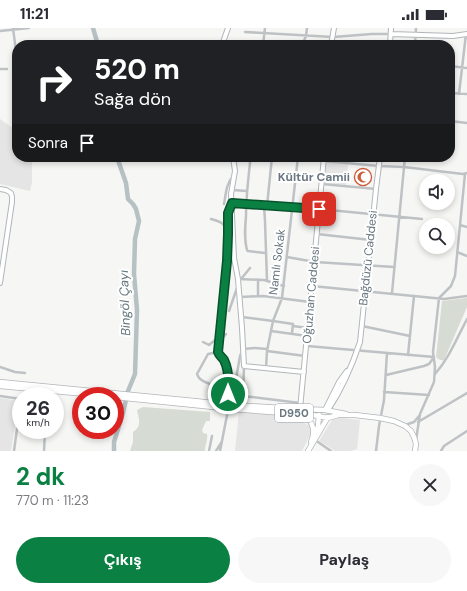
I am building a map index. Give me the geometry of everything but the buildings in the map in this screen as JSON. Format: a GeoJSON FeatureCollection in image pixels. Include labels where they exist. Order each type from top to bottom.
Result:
{"type":"FeatureCollection","features":[{"type":"Feature","properties":{"kind":"main road","name":"D950"},"geometry":{"type":"LineString","coordinates":[[0,382],[72,391]]}},
{"type":"Feature","properties":{"kind":"main road"},"geometry":{"type":"LineString","coordinates":[[0,386],[12,387]]}},
{"type":"Feature","properties":{"kind":"main road","name":"D950"},"geometry":{"type":"LineString","coordinates":[[124,396],[232,407],[300,411],[324,410],[380,418],[394,421],[405,426]]}},
{"type":"Feature","properties":{"kind":"main road"},"geometry":{"type":"LineString","coordinates":[[324,410],[328,418],[308,451],[317,431],[318,416],[324,410]]}},
{"type":"Feature","properties":{"kind":"main road","name":"D950"},"geometry":{"type":"LineString","coordinates":[[300,411],[328,418],[355,415]]}},
{"type":"Feature","properties":{"kind":"main road"},"geometry":{"type":"LineString","coordinates":[[300,411],[311,422],[313,427],[313,438],[308,451]]}},
{"type":"Feature","properties":{"kind":"main road"},"geometry":{"type":"LineString","coordinates":[[405,426],[411,431],[414,437],[416,451]]}},
{"type":"Feature","properties":{"kind":"street"},"geometry":{"type":"LineString","coordinates":[[0,31],[29,28]]}},
{"type":"Feature","properties":{"kind":"street"},"geometry":{"type":"LineString","coordinates":[[224,40],[228,28]]}},
{"type":"Feature","properties":{"kind":"street"},"geometry":{"type":"LineString","coordinates":[[263,40],[264,28]]}},
{"type":"Feature","properties":{"kind":"street"},"geometry":{"type":"LineString","coordinates":[[304,40],[307,28]]}},
{"type":"Feature","properties":{"kind":"street"},"geometry":{"type":"LineString","coordinates":[[333,40],[334,28]]}},
{"type":"Feature","properties":{"kind":"street"},"geometry":{"type":"LineString","coordinates":[[390,40],[391,28]]}},
{"type":"Feature","properties":{"kind":"street"},"geometry":{"type":"LineString","coordinates":[[415,40],[416,28]]}},
{"type":"Feature","properties":{"kind":"street"},"geometry":{"type":"LineString","coordinates":[[13,29],[14,40]]}},
{"type":"Feature","properties":{"kind":"street"},"geometry":{"type":"LineString","coordinates":[[245,32],[333,37],[372,34],[453,36],[467,34],[459,94]]}},
{"type":"Feature","properties":{"kind":"street"},"geometry":{"type":"LineString","coordinates":[[455,67],[467,68]]}},
{"type":"Feature","properties":{"kind":"street"},"geometry":{"type":"LineString","coordinates":[[0,69],[7,69]]}},
{"type":"Feature","properties":{"kind":"street"},"geometry":{"type":"LineString","coordinates":[[455,94],[467,94]]}},
{"type":"Feature","properties":{"kind":"street"},"geometry":{"type":"LineString","coordinates":[[455,122],[467,123]]}},
{"type":"Feature","properties":{"kind":"street"},"geometry":{"type":"LineString","coordinates":[[233,162],[234,175],[231,190],[234,258],[239,281],[244,366],[243,396],[301,403]]}},
{"type":"Feature","properties":{"kind":"street"},"geometry":{"type":"LineString","coordinates":[[250,162],[244,234],[246,250],[265,253]]}},
{"type":"Feature","properties":{"kind":"street"},"geometry":{"type":"LineString","coordinates":[[267,281],[265,253],[265,205],[271,162]]}},
{"type":"Feature","properties":{"kind":"street","name":"Namlı Sokak"},"geometry":{"type":"LineString","coordinates":[[266,368],[267,350],[273,321],[282,298],[284,286],[297,162]]}},
{"type":"Feature","properties":{"kind":"street","name":"Oğuzhan Caddesi"},"geometry":{"type":"LineString","coordinates":[[300,411],[324,162]]}},
{"type":"Feature","properties":{"kind":"street"},"geometry":{"type":"LineString","coordinates":[[348,162],[466,173],[453,282],[447,291],[439,298],[434,347],[436,367],[434,382],[420,414],[416,444]]}},
{"type":"Feature","properties":{"kind":"street","name":"Bağdüzü Caddesi"},"geometry":{"type":"LineString","coordinates":[[324,410],[337,397],[360,342],[379,162]]}},
{"type":"Feature","properties":{"kind":"street"},"geometry":{"type":"LineString","coordinates":[[392,293],[404,162]]}},
{"type":"Feature","properties":{"kind":"street"},"geometry":{"type":"LineString","coordinates":[[224,204],[227,185],[234,175]]}},
{"type":"Feature","properties":{"kind":"street"},"geometry":{"type":"LineString","coordinates":[[321,184],[376,189]]}},
{"type":"Feature","properties":{"kind":"street"},"geometry":{"type":"LineString","coordinates":[[0,189],[9,191],[12,197],[1,266],[0,283]]}},
{"type":"Feature","properties":{"kind":"street"},"geometry":{"type":"LineString","coordinates":[[231,190],[247,191]]}},
{"type":"Feature","properties":{"kind":"street"},"geometry":{"type":"LineString","coordinates":[[232,203],[319,209],[419,220]]}},
{"type":"Feature","properties":{"kind":"street"},"geometry":{"type":"LineString","coordinates":[[228,414],[226,398],[228,394],[228,374],[224,360],[218,352],[228,244],[228,213],[232,203]]}},
{"type":"Feature","properties":{"kind":"street"},"geometry":{"type":"LineString","coordinates":[[211,219],[223,223],[225,226],[228,244]]}},
{"type":"Feature","properties":{"kind":"street"},"geometry":{"type":"LineString","coordinates":[[460,225],[467,227]]}},
{"type":"Feature","properties":{"kind":"street"},"geometry":{"type":"LineString","coordinates":[[317,234],[370,240]]}},
{"type":"Feature","properties":{"kind":"street"},"geometry":{"type":"LineString","coordinates":[[457,252],[467,256]]}},
{"type":"Feature","properties":{"kind":"street"},"geometry":{"type":"LineString","coordinates":[[287,257],[315,262],[394,267]]}},
{"type":"Feature","properties":{"kind":"street"},"geometry":{"type":"LineString","coordinates":[[229,312],[239,281],[250,268]]}},
{"type":"Feature","properties":{"kind":"street"},"geometry":{"type":"LineString","coordinates":[[239,281],[258,280],[284,286]]}},
{"type":"Feature","properties":{"kind":"street"},"geometry":{"type":"LineString","coordinates":[[258,280],[258,296]]}},
{"type":"Feature","properties":{"kind":"street"},"geometry":{"type":"LineString","coordinates":[[312,286],[365,290],[444,299],[467,296]]}},
{"type":"Feature","properties":{"kind":"street"},"geometry":{"type":"LineString","coordinates":[[239,296],[282,298],[310,302]]}},
{"type":"Feature","properties":{"kind":"street"},"geometry":{"type":"LineString","coordinates":[[408,355],[414,296]]}},
{"type":"Feature","properties":{"kind":"street"},"geometry":{"type":"LineString","coordinates":[[241,317],[293,324],[293,326],[308,328]]}},
{"type":"Feature","properties":{"kind":"street"},"geometry":{"type":"LineString","coordinates":[[435,374],[449,356],[467,319]]}},
{"type":"Feature","properties":{"kind":"street"},"geometry":{"type":"LineString","coordinates":[[292,334],[293,326]]}},
{"type":"Feature","properties":{"kind":"street"},"geometry":{"type":"LineString","coordinates":[[362,326],[410,336]]}},
{"type":"Feature","properties":{"kind":"street"},"geometry":{"type":"LineString","coordinates":[[271,331],[307,336]]}},
{"type":"Feature","properties":{"kind":"street"},"geometry":{"type":"LineString","coordinates":[[203,342],[209,345],[215,340],[219,340],[224,337],[226,334]]}},
{"type":"Feature","properties":{"kind":"street"},"geometry":{"type":"LineString","coordinates":[[307,346],[434,357]]}},
{"type":"Feature","properties":{"kind":"street"},"geometry":{"type":"LineString","coordinates":[[243,349],[255,348],[305,356]]}},
{"type":"Feature","properties":{"kind":"street"},"geometry":{"type":"LineString","coordinates":[[220,451],[230,400],[233,396],[240,356],[243,349]]}},
{"type":"Feature","properties":{"kind":"street"},"geometry":{"type":"LineString","coordinates":[[213,385],[199,378],[197,374],[208,354],[218,352]]}},
{"type":"Feature","properties":{"kind":"street"},"geometry":{"type":"LineString","coordinates":[[376,451],[386,375],[387,353]]}},
{"type":"Feature","properties":{"kind":"street"},"geometry":{"type":"LineString","coordinates":[[426,356],[429,358],[428,364]]}},
{"type":"Feature","properties":{"kind":"street"},"geometry":{"type":"LineString","coordinates":[[386,375],[424,366],[432,361],[434,357]]}},
{"type":"Feature","properties":{"kind":"street"},"geometry":{"type":"LineString","coordinates":[[244,366],[304,372]]}},
{"type":"Feature","properties":{"kind":"street"},"geometry":{"type":"LineString","coordinates":[[0,367],[15,372],[25,373]]}},
{"type":"Feature","properties":{"kind":"street"},"geometry":{"type":"LineString","coordinates":[[384,392],[429,395]]}},
{"type":"Feature","properties":{"kind":"street"},"geometry":{"type":"LineString","coordinates":[[418,422],[467,394]]}},
{"type":"Feature","properties":{"kind":"street"},"geometry":{"type":"LineString","coordinates":[[0,396],[21,399],[14,451]]}},
{"type":"Feature","properties":{"kind":"street"},"geometry":{"type":"LineString","coordinates":[[405,426],[414,422],[420,414]]}},
{"type":"Feature","properties":{"kind":"street"},"geometry":{"type":"LineString","coordinates":[[441,451],[444,446],[467,430]]}},
{"type":"Feature","properties":{"kind":"street"},"geometry":{"type":"LineString","coordinates":[[210,451],[212,436]]}},
{"type":"Feature","properties":{"kind":"street"},"geometry":{"type":"LineString","coordinates":[[44,451],[45,439]]}},
{"type":"Feature","properties":{"kind":"street"},"geometry":{"type":"LineString","coordinates":[[216,451],[222,439]]}},
{"type":"Feature","properties":{"kind":"street"},"geometry":{"type":"LineString","coordinates":[[314,440],[331,451]]}},
{"type":"Feature","properties":{"kind":"shaded area"},"geometry":{"type":"Polygon","coordinates":[[[0,119],[12,127],[12,162],[32,162],[32,182],[30,191],[0,184],[0,119]]]}},
{"type":"Feature","properties":{"kind":"shaded area"},"geometry":{"type":"Polygon","coordinates":[[[327,162],[348,164],[346,185],[324,183],[327,162]]]}},
{"type":"Feature","properties":{"kind":"shaded area"},"geometry":{"type":"Polygon","coordinates":[[[467,298],[467,307],[444,360],[440,360],[436,357],[442,301],[467,298]]]}},
{"type":"Feature","properties":{"kind":"shaded area"},"geometry":{"type":"Polygon","coordinates":[[[0,398],[12,400],[13,439],[11,451],[0,451],[0,398]]]}},
{"type":"Feature","properties":{"kind":"shaded area"},"geometry":{"type":"Polygon","coordinates":[[[143,407],[210,412],[210,421],[206,421],[202,430],[203,433],[207,434],[205,451],[130,451],[133,442],[133,432],[139,425],[137,410],[143,407]]]}},
{"type":"Feature","properties":{"kind":"shaded area"},"geometry":{"type":"Polygon","coordinates":[[[239,411],[293,416],[311,427],[311,433],[302,451],[235,451],[239,411]]]}},
{"type":"Feature","properties":{"kind":"shaded area"},"geometry":{"type":"Polygon","coordinates":[[[337,418],[360,420],[357,449],[351,451],[335,451],[319,441],[332,420],[337,418]]]}},
{"type":"Feature","properties":{"kind":"waterway","name":"Bingöl Çayı"},"geometry":{"type":"LineString","coordinates":[[93,28],[97,40]]}},
{"type":"Feature","properties":{"kind":"waterway","name":"Bingöl Çayı"},"geometry":{"type":"LineString","coordinates":[[114,451],[114,442],[128,391],[135,374],[137,310],[134,274],[135,239],[139,221],[136,209],[128,199],[126,183],[119,162]]}},
{"type":"Feature","properties":{"kind":"place","name":"Kültür Camii"},"geometry":{"type":"Point","coordinates":[363,177]}},
{"type":"Feature","properties":{"kind":"route"},"geometry":{"type":"LineString","coordinates":[[228,394],[228,374],[224,360],[218,352],[218,347],[227,261],[228,213],[230,206],[232,203],[319,209]]}}]}
